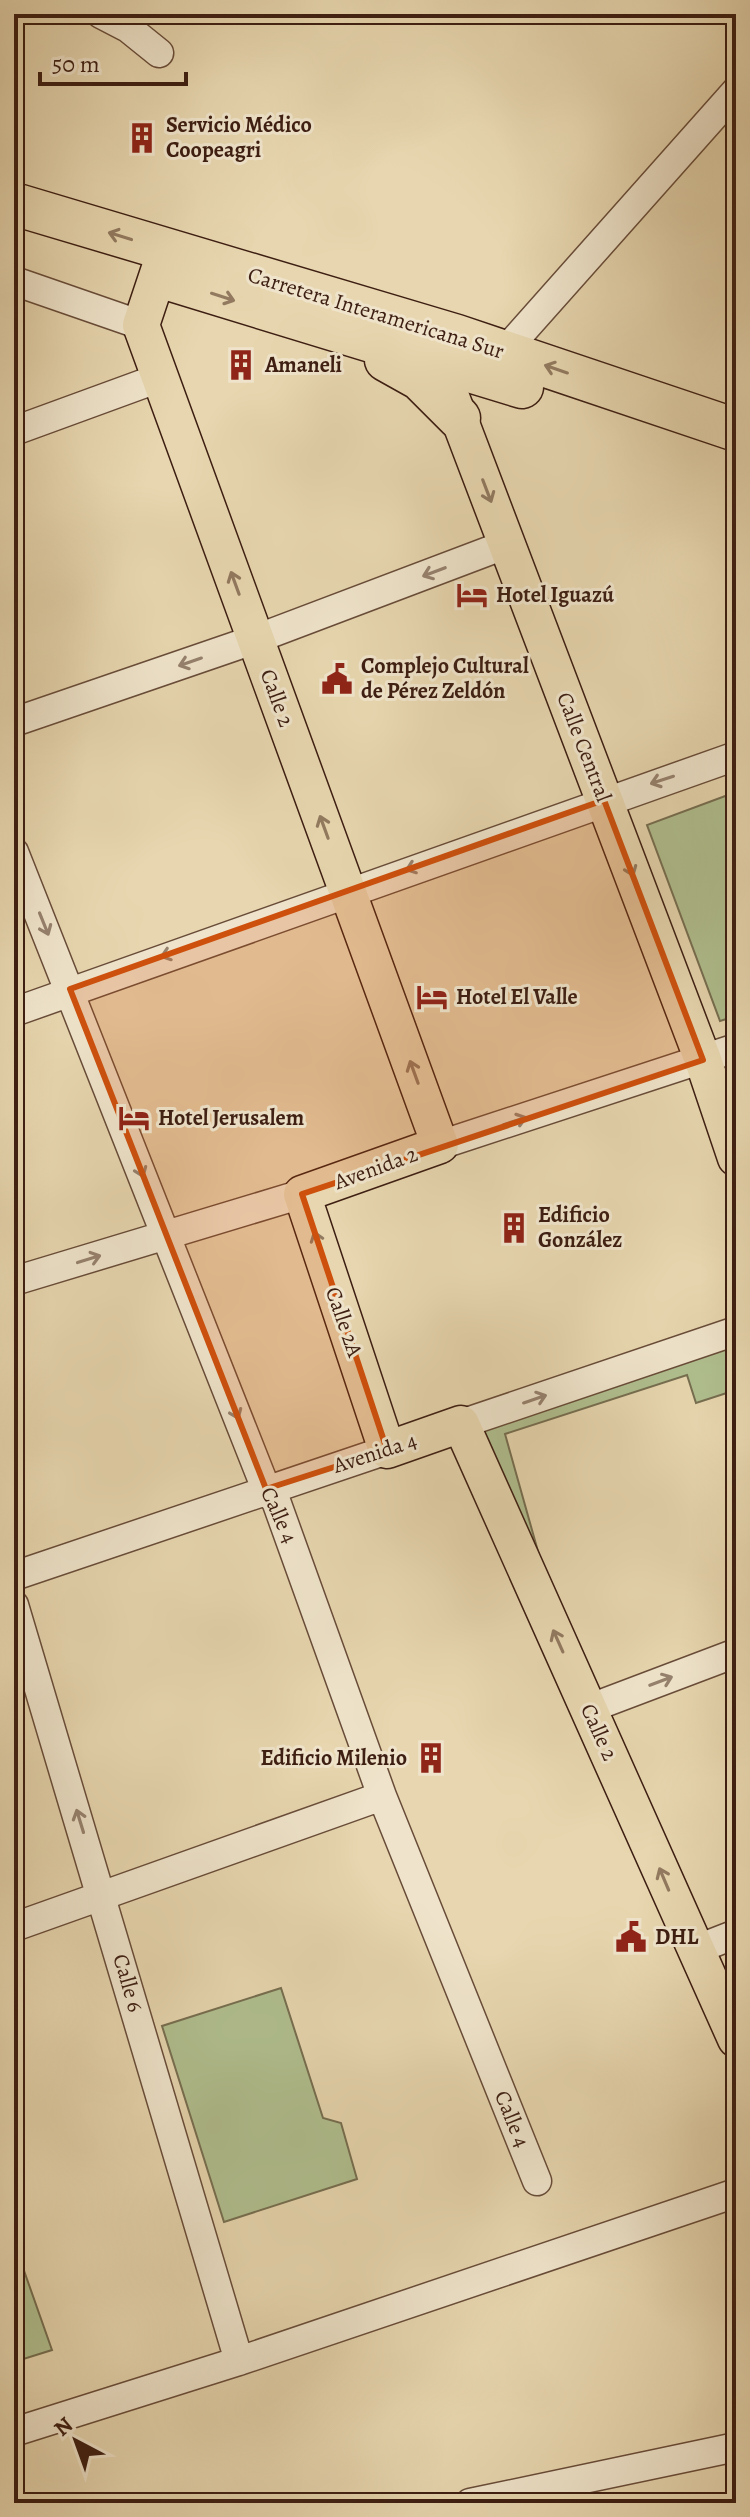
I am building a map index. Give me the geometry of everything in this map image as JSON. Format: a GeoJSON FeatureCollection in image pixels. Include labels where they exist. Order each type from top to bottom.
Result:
{"type":"FeatureCollection","features":[{"type":"Feature","properties":{"kind":"highway","name":"Carretera Interamericana Sur"},"geometry":{"type":"LineString","coordinates":[[14,204],[351,338],[452,351],[504,352],[736,430]]}},
{"type":"Feature","properties":{"kind":"highway","name":"Carretera Interamericana Sur"},"geometry":{"type":"LineString","coordinates":[[14,234],[163,263],[452,351],[736,456]]}},
{"type":"Feature","properties":{"kind":"highway"},"geometry":{"type":"LineString","coordinates":[[351,338],[420,379],[459,418]]}},
{"type":"Feature","properties":{"kind":"main road"},"geometry":{"type":"LineString","coordinates":[[141,325],[163,263]]}},
{"type":"Feature","properties":{"kind":"main road","name":"Calle 2"},"geometry":{"type":"LineString","coordinates":[[141,325],[440,1145]]}},
{"type":"Feature","properties":{"kind":"main road","name":"Calle Central"},"geometry":{"type":"LineString","coordinates":[[452,351],[448,389],[703,1060],[736,1158]]}},
{"type":"Feature","properties":{"kind":"main road","name":"Avenida 2"},"geometry":{"type":"LineString","coordinates":[[302,1194],[440,1145]]}},
{"type":"Feature","properties":{"kind":"main road","name":"Calle 2A"},"geometry":{"type":"LineString","coordinates":[[302,1194],[387,1450]]}},
{"type":"Feature","properties":{"kind":"main road","name":"Calle 2"},"geometry":{"type":"LineString","coordinates":[[461,1424],[736,2039]]}},
{"type":"Feature","properties":{"kind":"main road","name":"Avenida 4"},"geometry":{"type":"LineString","coordinates":[[387,1450],[461,1424]]}},
{"type":"Feature","properties":{"kind":"street"},"geometry":{"type":"LineString","coordinates":[[101,14],[128,28],[159,53]]}},
{"type":"Feature","properties":{"kind":"street"},"geometry":{"type":"LineString","coordinates":[[504,352],[736,91]]}},
{"type":"Feature","properties":{"kind":"street"},"geometry":{"type":"LineString","coordinates":[[14,281],[141,325]]}},
{"type":"Feature","properties":{"kind":"street"},"geometry":{"type":"LineString","coordinates":[[14,431],[159,378]]}},
{"type":"Feature","properties":{"kind":"street"},"geometry":{"type":"LineString","coordinates":[[14,722],[256,639],[507,544]]}},
{"type":"Feature","properties":{"kind":"street"},"geometry":{"type":"LineString","coordinates":[[14,1012],[70,989],[736,756]]}},
{"type":"Feature","properties":{"kind":"street","name":"Calle 4"},"geometry":{"type":"LineString","coordinates":[[14,852],[266,1489],[276,1501],[382,1796],[537,2181]]}},
{"type":"Feature","properties":{"kind":"street","name":"Avenida 2"},"geometry":{"type":"LineString","coordinates":[[440,1145],[736,1048]]}},
{"type":"Feature","properties":{"kind":"street","name":"Avenida 2"},"geometry":{"type":"LineString","coordinates":[[14,1281],[302,1194]]}},
{"type":"Feature","properties":{"kind":"street","name":"Avenida 4"},"geometry":{"type":"LineString","coordinates":[[461,1424],[736,1331]]}},
{"type":"Feature","properties":{"kind":"street","name":"Avenida 4"},"geometry":{"type":"LineString","coordinates":[[14,1576],[387,1450]]}},
{"type":"Feature","properties":{"kind":"street","name":"Calle 6"},"geometry":{"type":"LineString","coordinates":[[14,1605],[239,2361]]}},
{"type":"Feature","properties":{"kind":"street"},"geometry":{"type":"LineString","coordinates":[[588,1709],[736,1653]]}},
{"type":"Feature","properties":{"kind":"street"},"geometry":{"type":"LineString","coordinates":[[14,1927],[382,1796]]}},
{"type":"Feature","properties":{"kind":"street"},"geometry":{"type":"LineString","coordinates":[[695,1950],[736,1934]]}},
{"type":"Feature","properties":{"kind":"street"},"geometry":{"type":"LineString","coordinates":[[14,2432],[239,2361],[736,2193]]}},
{"type":"Feature","properties":{"kind":"street"},"geometry":{"type":"LineString","coordinates":[[470,2503],[736,2447]]}},
{"type":"Feature","properties":{"kind":"highlighted area"},"geometry":{"type":"Polygon","coordinates":[[[604,800],[703,1060],[302,1194],[387,1450],[266,1489],[70,989],[604,800]]]}},
{"type":"Feature","properties":{"kind":"green space"},"geometry":{"type":"Polygon","coordinates":[[[736,792],[736,1016],[720,1021],[647,825],[736,792]]]}},
{"type":"Feature","properties":{"kind":"green space"},"geometry":{"type":"Polygon","coordinates":[[[736,1340],[736,1390],[696,1403],[687,1375],[505,1434],[541,1562],[478,1426],[736,1340]]]}},
{"type":"Feature","properties":{"kind":"green space"},"geometry":{"type":"Polygon","coordinates":[[[281,1988],[323,2118],[341,2123],[357,2179],[224,2222],[162,2026],[281,1988]]]}},
{"type":"Feature","properties":{"kind":"green space"},"geometry":{"type":"Polygon","coordinates":[[[14,2249],[52,2350],[14,2362],[14,2249]]]}},
{"type":"Feature","properties":{"kind":"place","name":"Servicio Médico Coopeagri"},"geometry":{"type":"Point","coordinates":[142,138]}},
{"type":"Feature","properties":{"kind":"place","name":"Amaneli"},"geometry":{"type":"Point","coordinates":[241,365]}},
{"type":"Feature","properties":{"kind":"place","name":"Hotel Iguazú"},"geometry":{"type":"Point","coordinates":[472,595]}},
{"type":"Feature","properties":{"kind":"place","name":"Complejo Cultural de Pérez Zeldón"},"geometry":{"type":"Point","coordinates":[337,679]}},
{"type":"Feature","properties":{"kind":"place","name":"Hotel El Valle"},"geometry":{"type":"Point","coordinates":[432,997]}},
{"type":"Feature","properties":{"kind":"place","name":"Hotel Jerusalem"},"geometry":{"type":"Point","coordinates":[134,1118]}},
{"type":"Feature","properties":{"kind":"place","name":"Edificio González"},"geometry":{"type":"Point","coordinates":[514,1228]}},
{"type":"Feature","properties":{"kind":"place","name":"Edificio Milenio"},"geometry":{"type":"Point","coordinates":[431,1758]}},
{"type":"Feature","properties":{"kind":"place","name":"DHL"},"geometry":{"type":"Point","coordinates":[631,1937]}}]}
